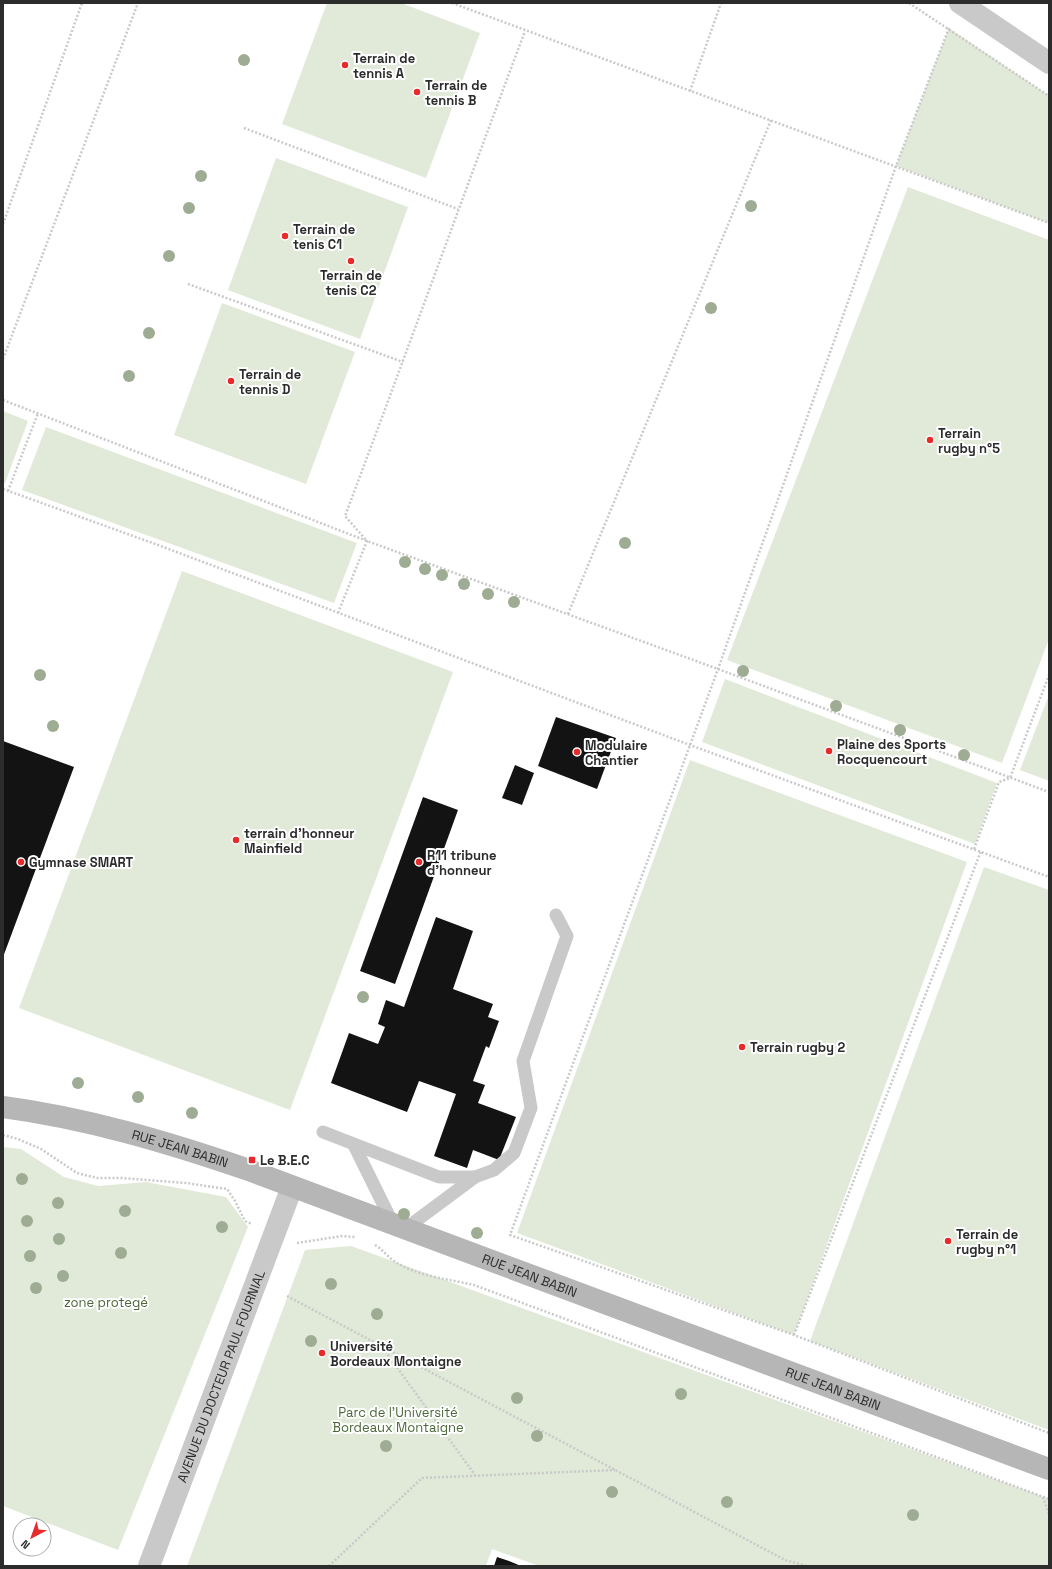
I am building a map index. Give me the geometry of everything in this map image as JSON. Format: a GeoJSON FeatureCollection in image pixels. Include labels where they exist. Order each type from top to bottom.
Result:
{"type":"FeatureCollection","features":[{"type":"Feature","properties":{"kind":"street"},"geometry":{"type":"LineString","coordinates":[[960,3],[1049,63]]}},
{"type":"Feature","properties":{"kind":"street","name":"RUE JEAN BABIN"},"geometry":{"type":"LineString","coordinates":[[3,1107],[89,1123],[155,1139],[240,1167],[1049,1469]]}},
{"type":"Feature","properties":{"kind":"street","name":"AVENUE DU DOCTEUR PAUL FOURNIAL"},"geometry":{"type":"LineString","coordinates":[[149,1566],[292,1187]]}},
{"type":"Feature","properties":{"kind":"lane"},"geometry":{"type":"LineString","coordinates":[[354,1144],[399,1227],[475,1177],[494,1170],[514,1153],[531,1108],[523,1061],[567,936],[556,915]]}},
{"type":"Feature","properties":{"kind":"lane"},"geometry":{"type":"LineString","coordinates":[[323,1132],[439,1177],[475,1177]]}},
{"type":"Feature","properties":{"kind":"path"},"geometry":{"type":"LineString","coordinates":[[3,224],[82,3]]}},
{"type":"Feature","properties":{"kind":"path"},"geometry":{"type":"LineString","coordinates":[[3,359],[138,3]]}},
{"type":"Feature","properties":{"kind":"path"},"geometry":{"type":"LineString","coordinates":[[452,3],[1049,223]]}},
{"type":"Feature","properties":{"kind":"path"},"geometry":{"type":"LineString","coordinates":[[463,7],[464,3]]}},
{"type":"Feature","properties":{"kind":"path"},"geometry":{"type":"LineString","coordinates":[[690,91],[721,3]]}},
{"type":"Feature","properties":{"kind":"path"},"geometry":{"type":"LineString","coordinates":[[909,3],[949,28],[1049,96]]}},
{"type":"Feature","properties":{"kind":"path"},"geometry":{"type":"LineString","coordinates":[[949,28],[896,166],[718,668],[510,1235],[794,1335],[1049,1433]]}},
{"type":"Feature","properties":{"kind":"path"},"geometry":{"type":"LineString","coordinates":[[367,542],[345,516],[525,31]]}},
{"type":"Feature","properties":{"kind":"path"},"geometry":{"type":"LineString","coordinates":[[568,614],[771,120]]}},
{"type":"Feature","properties":{"kind":"path"},"geometry":{"type":"LineString","coordinates":[[244,128],[458,209]]}},
{"type":"Feature","properties":{"kind":"path"},"geometry":{"type":"LineString","coordinates":[[188,284],[403,362]]}},
{"type":"Feature","properties":{"kind":"path"},"geometry":{"type":"LineString","coordinates":[[3,400],[367,542],[718,668],[1049,792]]}},
{"type":"Feature","properties":{"kind":"path"},"geometry":{"type":"LineString","coordinates":[[8,491],[38,413]]}},
{"type":"Feature","properties":{"kind":"path"},"geometry":{"type":"LineString","coordinates":[[3,489],[158,544],[690,745],[1049,877]]}},
{"type":"Feature","properties":{"kind":"path"},"geometry":{"type":"LineString","coordinates":[[338,613],[367,542]]}},
{"type":"Feature","properties":{"kind":"path"},"geometry":{"type":"LineString","coordinates":[[974,849],[999,782],[1010,778],[1049,675]]}},
{"type":"Feature","properties":{"kind":"path"},"geometry":{"type":"LineString","coordinates":[[794,1335],[981,851]]}},
{"type":"Feature","properties":{"kind":"path"},"geometry":{"type":"LineString","coordinates":[[3,1135],[18,1139],[41,1149],[77,1173],[97,1178],[121,1178],[172,1182],[227,1189],[245,1221],[295,1243],[342,1236],[358,1238]]}},
{"type":"Feature","properties":{"kind":"path"},"geometry":{"type":"LineString","coordinates":[[372,1244],[379,1247],[393,1261],[410,1269],[474,1285],[1049,1499]]}},
{"type":"Feature","properties":{"kind":"path"},"geometry":{"type":"LineString","coordinates":[[287,1296],[785,1560],[806,1566]]}},
{"type":"Feature","properties":{"kind":"path"},"geometry":{"type":"LineString","coordinates":[[382,1346],[476,1476]]}},
{"type":"Feature","properties":{"kind":"path"},"geometry":{"type":"LineString","coordinates":[[329,1566],[422,1478],[615,1470]]}},
{"type":"Feature","properties":{"kind":"path"},"geometry":{"type":"LineString","coordinates":[[1043,1497],[1049,1514]]}},
{"type":"Feature","properties":{"kind":"green space"},"geometry":{"type":"Polygon","coordinates":[[[327,3],[401,3],[480,33],[426,178],[282,124],[327,3]]]}},
{"type":"Feature","properties":{"kind":"green space"},"geometry":{"type":"Polygon","coordinates":[[[949,28],[1049,96],[1049,223],[896,166],[949,28]]]}},
{"type":"Feature","properties":{"kind":"green space"},"geometry":{"type":"Polygon","coordinates":[[[276,158],[408,207],[360,339],[228,290],[276,158]]]}},
{"type":"Feature","properties":{"kind":"green space","name":"Terrain rugby n°5"},"geometry":{"type":"Polygon","coordinates":[[[908,187],[1049,240],[1049,639],[1002,763],[727,660],[908,187]]]}},
{"type":"Feature","properties":{"kind":"green space"},"geometry":{"type":"Polygon","coordinates":[[[222,303],[355,352],[306,484],[174,435],[222,303]]]}},
{"type":"Feature","properties":{"kind":"green space"},"geometry":{"type":"Polygon","coordinates":[[[3,411],[28,421],[5,483],[3,482],[3,411]]]}},
{"type":"Feature","properties":{"kind":"green space"},"geometry":{"type":"Polygon","coordinates":[[[46,427],[357,543],[334,603],[22,490],[46,427]]]}},
{"type":"Feature","properties":{"kind":"green space","name":"terrain d'honneur Mainfield"},"geometry":{"type":"Polygon","coordinates":[[[182,571],[453,672],[290,1110],[19,1008],[182,571]]]}},
{"type":"Feature","properties":{"kind":"green space"},"geometry":{"type":"Polygon","coordinates":[[[725,679],[997,783],[975,844],[702,742],[725,679]]]}},
{"type":"Feature","properties":{"kind":"green space"},"geometry":{"type":"Polygon","coordinates":[[[1049,695],[1049,781],[1020,770],[1049,695]]]}},
{"type":"Feature","properties":{"kind":"green space","name":"Terrain rugby 2"},"geometry":{"type":"Polygon","coordinates":[[[690,760],[967,862],[794,1335],[517,1233],[690,760]]]}},
{"type":"Feature","properties":{"kind":"green space","name":"Terrain de rugby n°1"},"geometry":{"type":"Polygon","coordinates":[[[984,867],[1049,890],[1049,1430],[810,1341],[984,867]]]}},
{"type":"Feature","properties":{"kind":"green space","name":"zone protegé"},"geometry":{"type":"Polygon","coordinates":[[[3,1147],[21,1149],[64,1177],[98,1186],[146,1182],[226,1197],[248,1227],[118,1550],[52,1525],[52,1517],[32,1517],[3,1506],[3,1147]]]}},
{"type":"Feature","properties":{"kind":"green space","name":"Parc de l'Université Bordeaux Montaigne"},"geometry":{"type":"Polygon","coordinates":[[[351,1246],[1049,1499],[1049,1566],[539,1566],[492,1549],[486,1566],[187,1566],[305,1250],[351,1246]]]}},
{"type":"Feature","properties":{"kind":"building","name":"Modulaire Chantier"},"geometry":{"type":"Polygon","coordinates":[[[556,717],[616,738],[597,789],[538,766],[556,717]]]}},
{"type":"Feature","properties":{"kind":"building","name":"Gymnase SMART"},"geometry":{"type":"Polygon","coordinates":[[[3,741],[74,767],[3,957],[3,741]]]}},
{"type":"Feature","properties":{"kind":"building"},"geometry":{"type":"Polygon","coordinates":[[[515,765],[534,773],[522,805],[502,798],[515,765]]]}},
{"type":"Feature","properties":{"kind":"building","name":"R11 tribune d'honneur"},"geometry":{"type":"Polygon","coordinates":[[[423,797],[458,810],[395,984],[360,971],[423,797]]]}},
{"type":"Feature","properties":{"kind":"building"},"geometry":{"type":"Polygon","coordinates":[[[436,917],[473,931],[453,989],[493,1004],[488,1017],[499,1021],[489,1048],[486,1046],[473,1081],[485,1085],[478,1103],[516,1117],[499,1160],[473,1150],[467,1168],[434,1156],[456,1094],[419,1081],[407,1112],[331,1083],[349,1033],[378,1044],[385,1027],[378,1024],[386,1000],[404,1007],[436,917]]]}},
{"type":"Feature","properties":{"kind":"building"},"geometry":{"type":"Polygon","coordinates":[[[497,1557],[509,1561],[521,1566],[494,1566],[497,1557]]]}},
{"type":"Feature","properties":{"kind":"place","name":"Terrain de tennis A"},"geometry":{"type":"Point","coordinates":[345,65]}},
{"type":"Feature","properties":{"kind":"place","name":"Terrain de tennis B"},"geometry":{"type":"Point","coordinates":[417,92]}},
{"type":"Feature","properties":{"kind":"place","name":"Terrain de tenis C1"},"geometry":{"type":"Point","coordinates":[285,236]}},
{"type":"Feature","properties":{"kind":"place","name":"Terrain de tenis C2"},"geometry":{"type":"Point","coordinates":[351,261]}},
{"type":"Feature","properties":{"kind":"place","name":"Terrain de tennis D"},"geometry":{"type":"Point","coordinates":[231,381]}},
{"type":"Feature","properties":{"kind":"place","name":"Terrain rugby n°5"},"geometry":{"type":"Point","coordinates":[930,440]}},
{"type":"Feature","properties":{"kind":"place","name":"Plaine des Sports Rocquencourt"},"geometry":{"type":"Point","coordinates":[829,751]}},
{"type":"Feature","properties":{"kind":"place","name":"Modulaire Chantier"},"geometry":{"type":"Point","coordinates":[577,752]}},
{"type":"Feature","properties":{"kind":"place","name":"terrain d'honneur Mainfield"},"geometry":{"type":"Point","coordinates":[236,840]}},
{"type":"Feature","properties":{"kind":"place","name":"Gymnase SMART"},"geometry":{"type":"Point","coordinates":[21,862]}},
{"type":"Feature","properties":{"kind":"place","name":"R11 tribune d'honneur"},"geometry":{"type":"Point","coordinates":[419,862]}},
{"type":"Feature","properties":{"kind":"place","name":"Terrain rugby 2"},"geometry":{"type":"Point","coordinates":[742,1047]}},
{"type":"Feature","properties":{"kind":"place","name":"Le B.E.C"},"geometry":{"type":"Point","coordinates":[252,1160]}},
{"type":"Feature","properties":{"kind":"place","name":"Terrain de rugby n°1"},"geometry":{"type":"Point","coordinates":[948,1241]}},
{"type":"Feature","properties":{"kind":"place","name":"Université Bordeaux Montaigne"},"geometry":{"type":"Point","coordinates":[322,1353]}}]}
